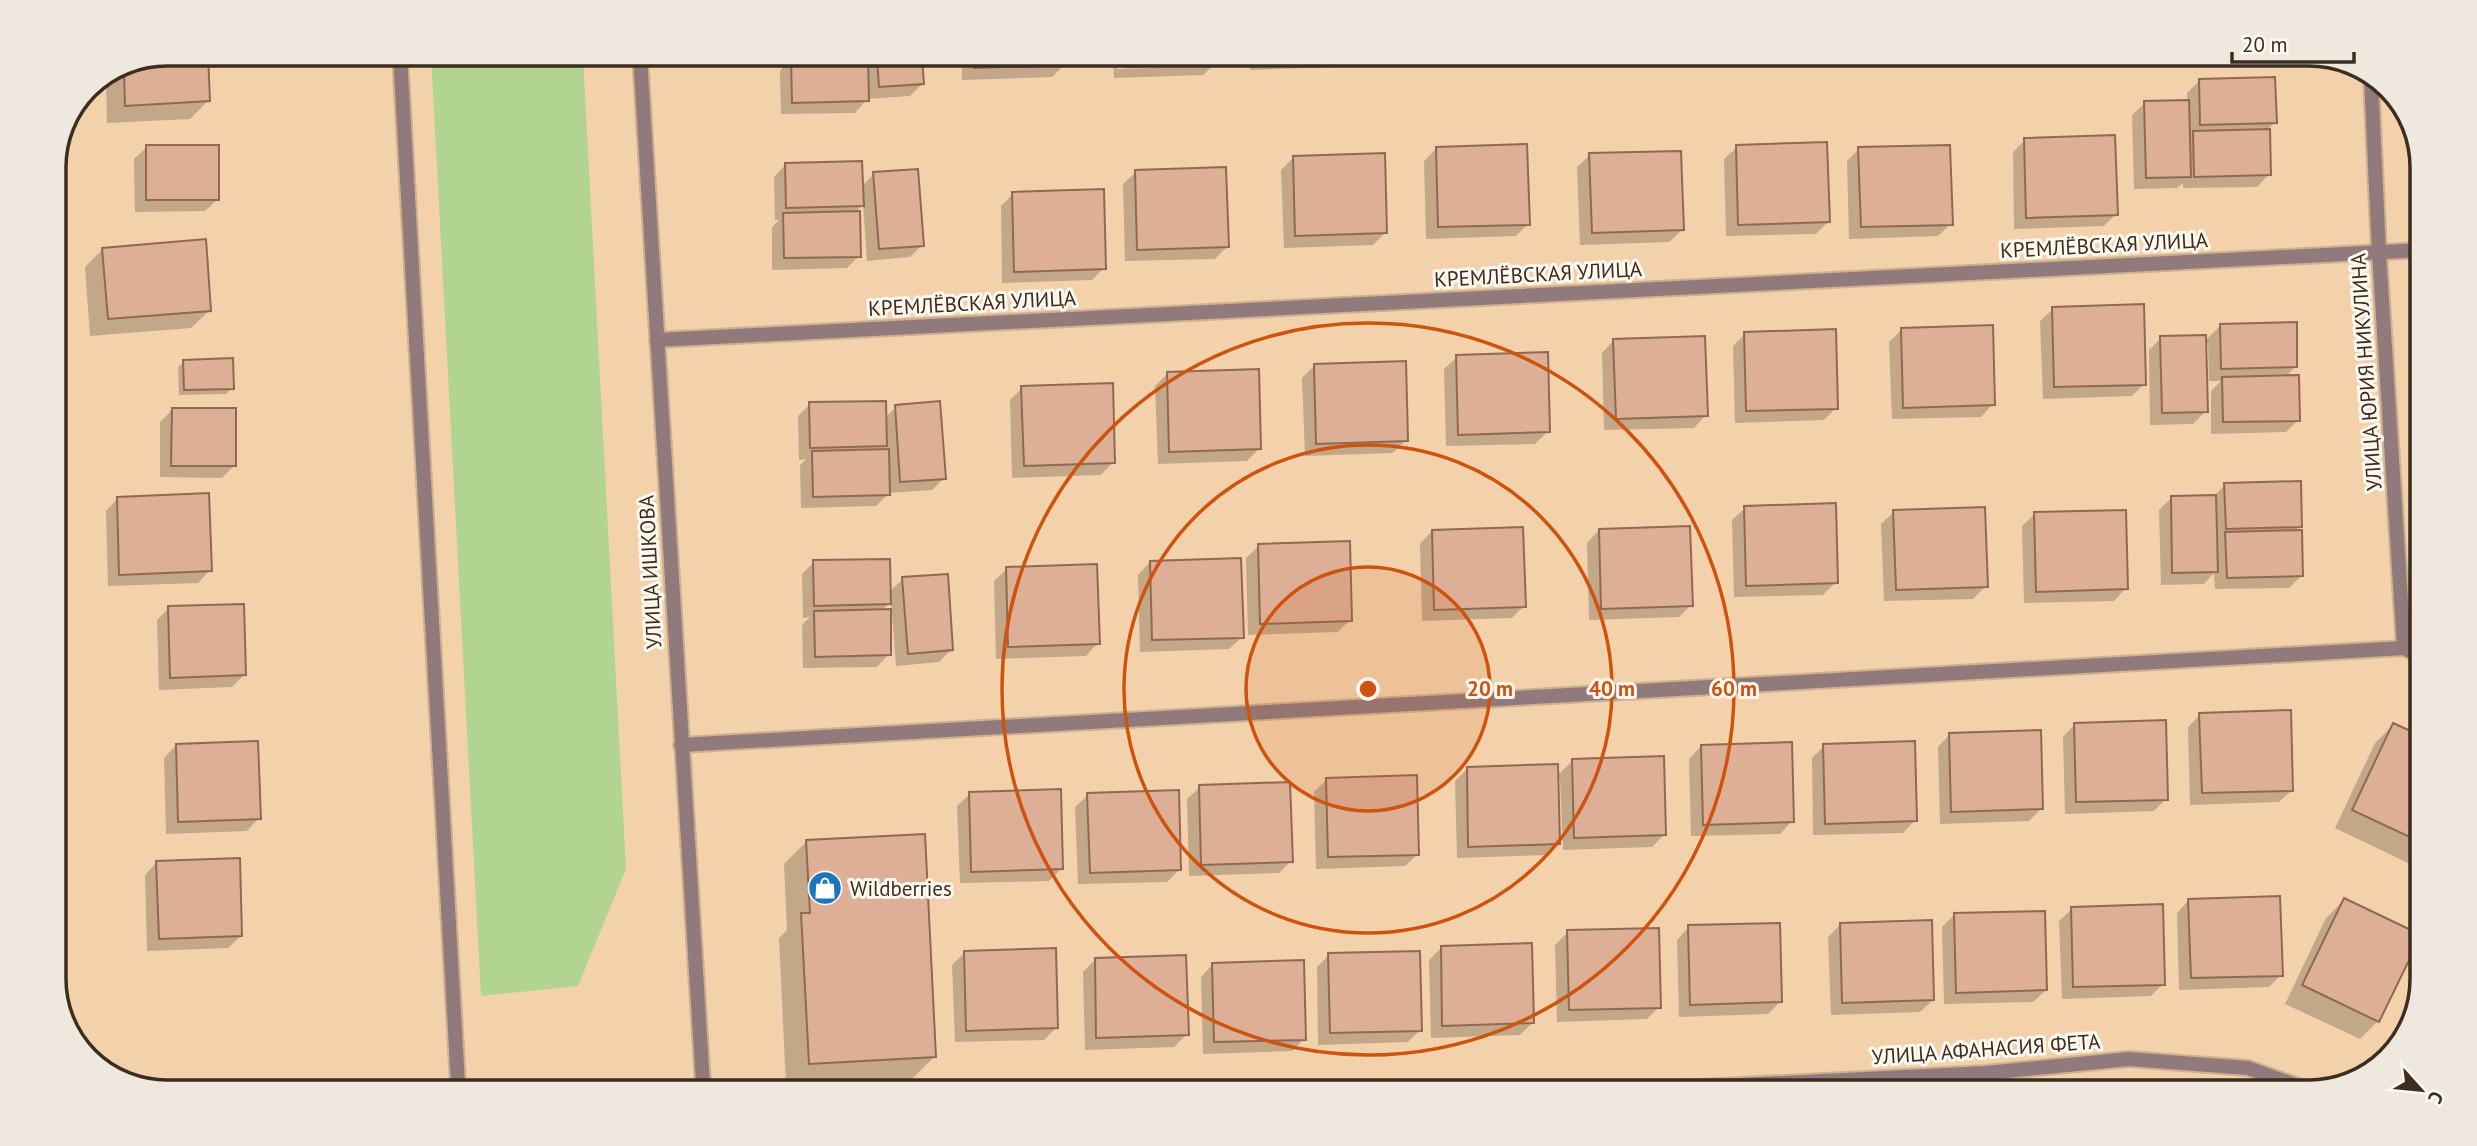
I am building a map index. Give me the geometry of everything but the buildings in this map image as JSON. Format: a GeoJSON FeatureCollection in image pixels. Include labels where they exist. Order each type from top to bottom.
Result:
{"type":"FeatureCollection","features":[{"type":"Feature","properties":{"kind":"street"},"geometry":{"type":"LineString","coordinates":[[401,67],[458,1080]]}},
{"type":"Feature","properties":{"kind":"street","name":"УЛИЦА ИШКОВА"},"geometry":{"type":"LineString","coordinates":[[641,67],[703,1080]]}},
{"type":"Feature","properties":{"kind":"street","name":"УЛИЦА ЮРИЯ НИКУЛИНА"},"geometry":{"type":"LineString","coordinates":[[2371,87],[2404,648]]}},
{"type":"Feature","properties":{"kind":"street","name":"КРЕМЛЁВСКАЯ УЛИЦА"},"geometry":{"type":"LineString","coordinates":[[657,340],[2410,251]]}},
{"type":"Feature","properties":{"kind":"street"},"geometry":{"type":"LineString","coordinates":[[681,745],[2404,648],[2410,651]]}},
{"type":"Feature","properties":{"kind":"street","name":"УЛИЦА АФАНАСИЯ ФЕТА"},"geometry":{"type":"LineString","coordinates":[[1843,1080],[1986,1073],[2129,1059],[2248,1068],[2281,1080]]}},
{"type":"Feature","properties":{"kind":"green space"},"geometry":{"type":"Polygon","coordinates":[[[432,67],[584,67],[626,869],[578,986],[481,996],[432,67]]]}},
{"type":"Feature","properties":{"kind":"place","name":"Wildberries"},"geometry":{"type":"Point","coordinates":[825,888]}}]}
